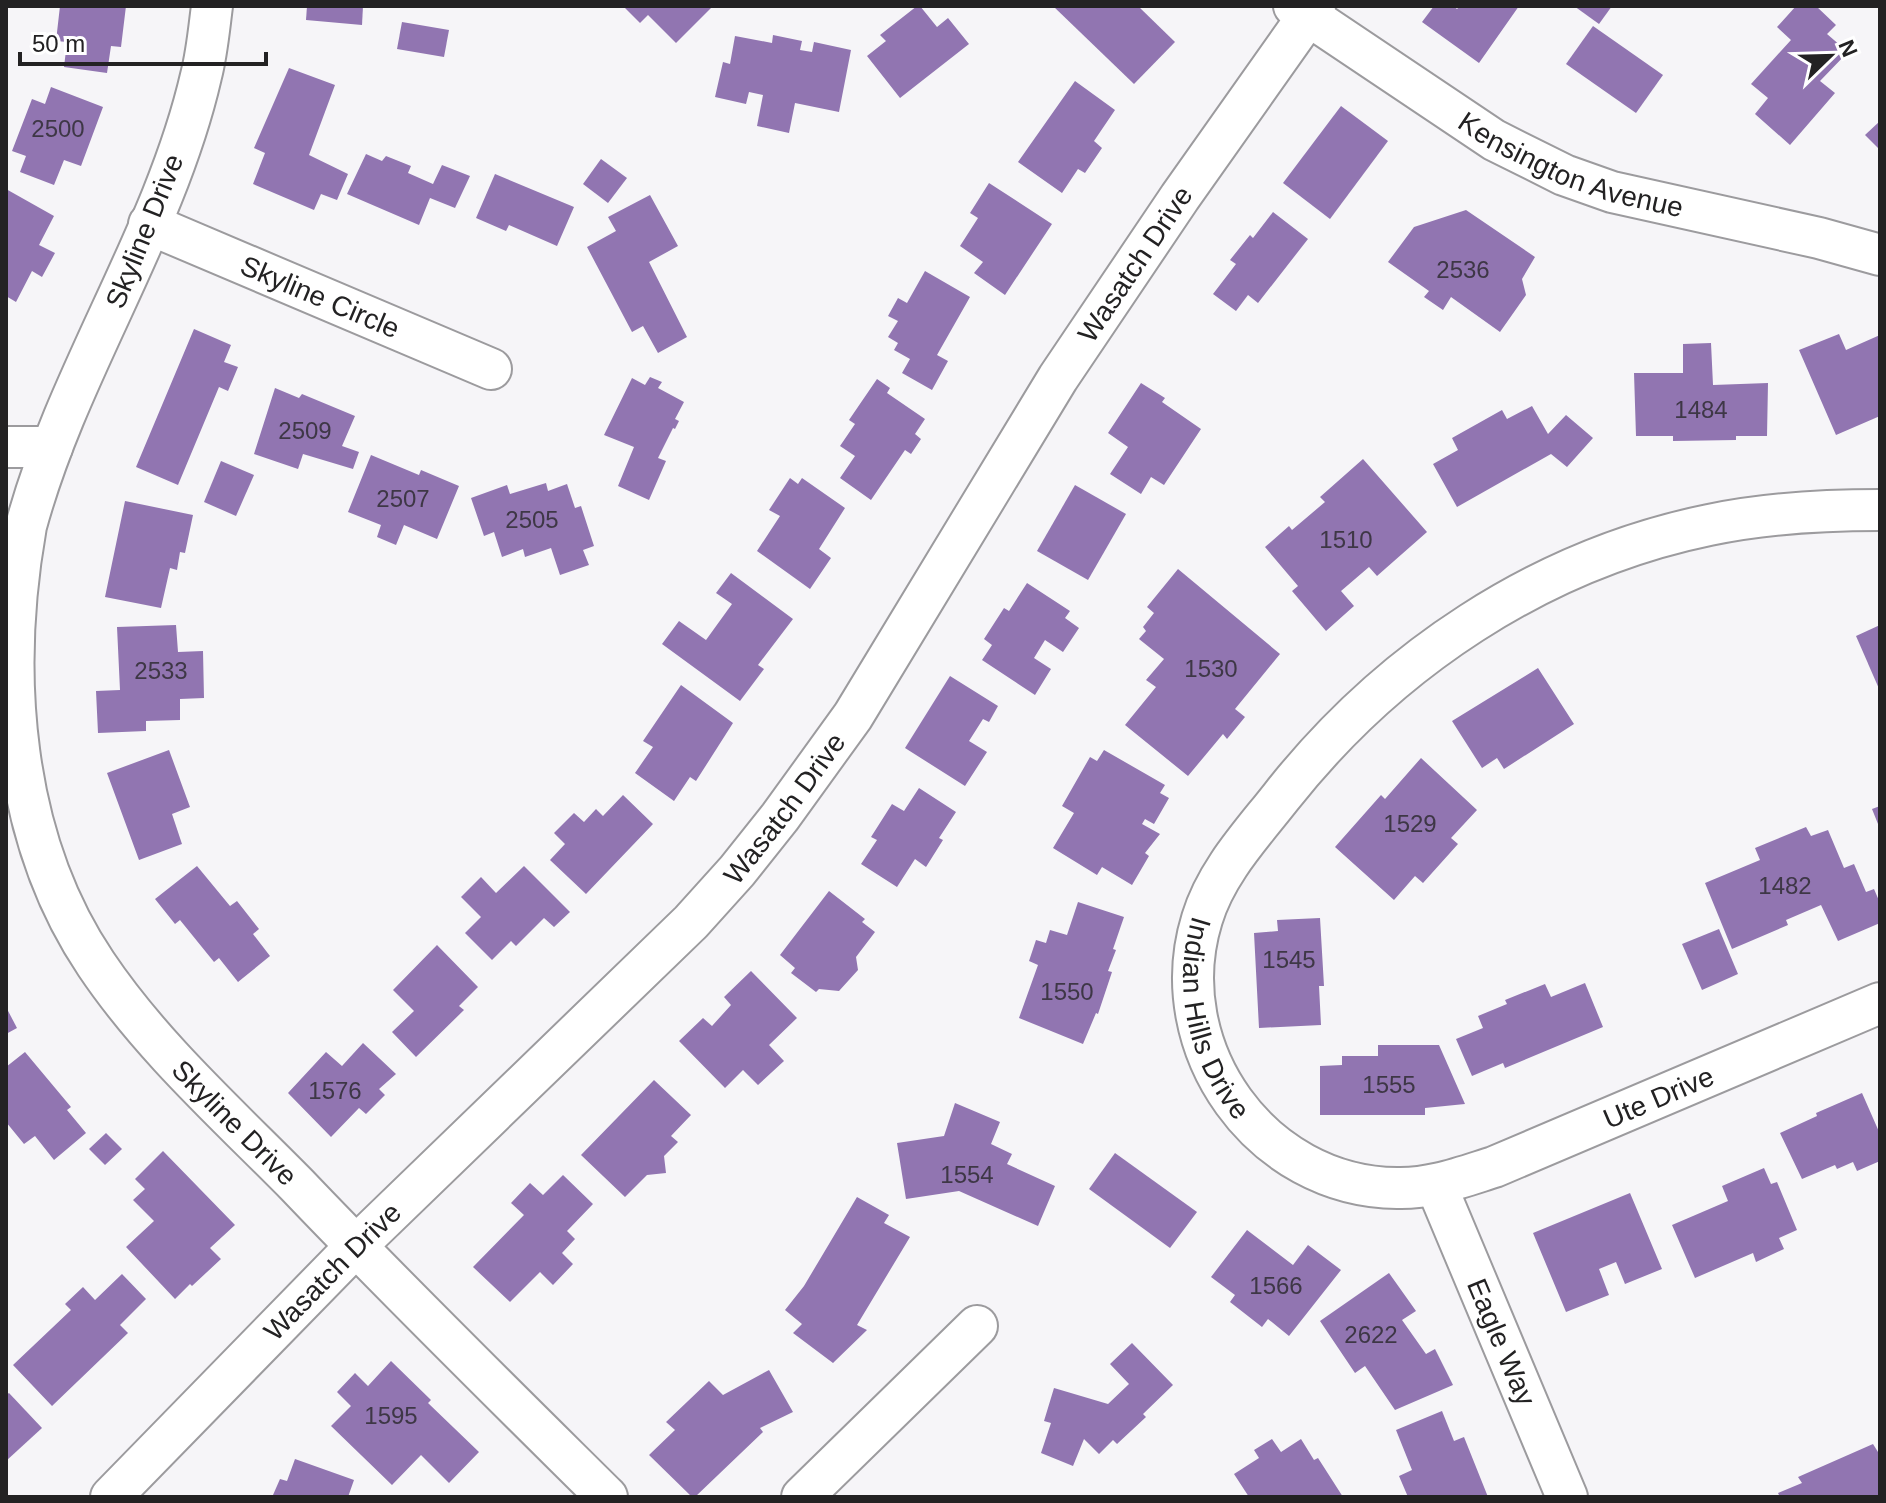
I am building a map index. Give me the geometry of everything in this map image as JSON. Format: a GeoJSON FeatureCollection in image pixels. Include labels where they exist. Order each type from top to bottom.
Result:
{"type":"FeatureCollection","features":[{"type":"Feature","properties":{"kind":"street","name":"Skyline Drive"},"geometry":{"type":"LineString","coordinates":[[212,6],[194,105],[149,224],[52,447],[26,524],[13,581],[7,664],[10,733],[19,779],[33,830],[72,923],[96,964],[158,1041],[355,1247],[607,1497]]}},
{"type":"Feature","properties":{"kind":"street","name":"Kensington Avenue"},"geometry":{"type":"LineString","coordinates":[[1306,9],[1494,140],[1564,175],[1612,192],[1819,238],[1880,255]]}},
{"type":"Feature","properties":{"kind":"street","name":"Wasatch Drive"},"geometry":{"type":"LineString","coordinates":[[111,1497],[355,1247],[691,922],[737,871],[853,716],[1058,378],[1306,9]]}},
{"type":"Feature","properties":{"kind":"street","name":"Skyline Circle"},"geometry":{"type":"LineString","coordinates":[[149,224],[491,369]]}},
{"type":"Feature","properties":{"kind":"street"},"geometry":{"type":"LineString","coordinates":[[6,447],[52,447]]}},
{"type":"Feature","properties":{"kind":"street","name":"Indian Hills Drive"},"geometry":{"type":"LineString","coordinates":[[1436,1185],[1397,1188],[1362,1184],[1328,1174],[1295,1158],[1266,1137],[1240,1111],[1218,1079],[1196,1017],[1193,975],[1203,917],[1211,894],[1225,872],[1305,767],[1344,726],[1429,652],[1481,616],[1596,558],[1651,539],[1762,516],[1880,510]]}},
{"type":"Feature","properties":{"kind":"street","name":"Ute Drive"},"geometry":{"type":"LineString","coordinates":[[1436,1185],[1494,1167],[1880,1003]]}},
{"type":"Feature","properties":{"kind":"street","name":"Eagle Way"},"geometry":{"type":"LineString","coordinates":[[1436,1185],[1567,1497]]}},
{"type":"Feature","properties":{"kind":"street"},"geometry":{"type":"LineString","coordinates":[[802,1497],[977,1326]]}},
{"type":"Feature","properties":{"kind":"building"},"geometry":{"type":"Polygon","coordinates":[[[60,6],[126,6],[121,47],[111,46],[107,73],[64,67],[67,42],[56,41],[60,6]]]}},
{"type":"Feature","properties":{"kind":"building"},"geometry":{"type":"Polygon","coordinates":[[[307,6],[363,6],[362,25],[306,20],[307,6]]]}},
{"type":"Feature","properties":{"kind":"building"},"geometry":{"type":"Polygon","coordinates":[[[623,6],[713,6],[676,43],[648,15],[640,23],[623,6]]]}},
{"type":"Feature","properties":{"kind":"building"},"geometry":{"type":"Polygon","coordinates":[[[917,6],[937,27],[948,18],[969,44],[900,98],[867,56],[886,41],[880,35],[917,6]]]}},
{"type":"Feature","properties":{"kind":"building"},"geometry":{"type":"Polygon","coordinates":[[[1053,6],[1138,6],[1175,42],[1134,84],[1053,6]]]}},
{"type":"Feature","properties":{"kind":"building"},"geometry":{"type":"Polygon","coordinates":[[[1434,6],[1453,6],[1457,9],[1460,6],[1519,6],[1479,63],[1422,22],[1434,6]]]}},
{"type":"Feature","properties":{"kind":"building"},"geometry":{"type":"Polygon","coordinates":[[[1574,6],[1612,6],[1599,24],[1574,6]]]}},
{"type":"Feature","properties":{"kind":"building"},"geometry":{"type":"Polygon","coordinates":[[[1796,6],[1816,6],[1836,25],[1827,34],[1848,52],[1820,81],[1835,93],[1790,145],[1755,114],[1768,98],[1751,84],[1791,40],[1777,27],[1796,6]]]}},
{"type":"Feature","properties":{"kind":"building"},"geometry":{"type":"Polygon","coordinates":[[[402,22],[449,30],[444,57],[397,49],[402,22]]]}},
{"type":"Feature","properties":{"kind":"building"},"geometry":{"type":"Polygon","coordinates":[[[1593,26],[1663,75],[1636,113],[1566,64],[1593,26]]]}},
{"type":"Feature","properties":{"kind":"building"},"geometry":{"type":"Polygon","coordinates":[[[773,35],[802,41],[800,50],[812,52],[814,42],[851,50],[839,112],[795,103],[789,133],[757,126],[763,95],[749,92],[746,104],[715,97],[723,62],[730,64],[735,36],[772,43],[773,35]]]}},
{"type":"Feature","properties":{"kind":"building"},"geometry":{"type":"Polygon","coordinates":[[[289,68],[335,85],[309,155],[348,174],[337,200],[321,194],[314,210],[253,184],[265,153],[254,148],[289,68]]]}},
{"type":"Feature","properties":{"kind":"building"},"geometry":{"type":"Polygon","coordinates":[[[1075,81],[1115,110],[1094,141],[1102,148],[1085,173],[1078,169],[1062,193],[1018,162],[1075,81]]]}},
{"type":"Feature","properties":{"kind":"building"},"geometry":{"type":"Polygon","coordinates":[[[51,87],[103,107],[81,166],[64,160],[54,185],[20,172],[26,156],[12,151],[32,99],[45,104],[51,87]]]}},
{"type":"Feature","properties":{"kind":"building"},"geometry":{"type":"Polygon","coordinates":[[[1341,106],[1388,141],[1330,219],[1283,183],[1341,106]]]}},
{"type":"Feature","properties":{"kind":"building"},"geometry":{"type":"Polygon","coordinates":[[[1880,121],[1880,150],[1865,135],[1880,121]]]}},
{"type":"Feature","properties":{"kind":"building"},"geometry":{"type":"Polygon","coordinates":[[[366,154],[382,161],[386,156],[411,166],[408,173],[433,184],[442,165],[470,176],[455,208],[430,198],[419,225],[347,194],[366,154]]]}},
{"type":"Feature","properties":{"kind":"building"},"geometry":{"type":"Polygon","coordinates":[[[601,159],[627,178],[608,203],[583,184],[601,159]]]}},
{"type":"Feature","properties":{"kind":"building"},"geometry":{"type":"Polygon","coordinates":[[[495,174],[574,207],[557,246],[509,225],[506,231],[476,218],[495,174]]]}},
{"type":"Feature","properties":{"kind":"building"},"geometry":{"type":"Polygon","coordinates":[[[989,183],[1052,224],[1005,295],[974,273],[983,262],[960,246],[978,218],[970,213],[989,183]]]}},
{"type":"Feature","properties":{"kind":"building"},"geometry":{"type":"Polygon","coordinates":[[[6,189],[54,216],[39,245],[55,253],[42,277],[32,271],[16,302],[6,296],[6,189]]]}},
{"type":"Feature","properties":{"kind":"building"},"geometry":{"type":"Polygon","coordinates":[[[650,195],[678,246],[649,262],[687,337],[658,353],[643,326],[632,332],[587,247],[616,231],[608,217],[650,195]]]}},
{"type":"Feature","properties":{"kind":"building"},"geometry":{"type":"Polygon","coordinates":[[[1466,210],[1535,257],[1522,279],[1526,295],[1500,332],[1451,297],[1443,310],[1424,297],[1429,291],[1388,262],[1414,227],[1466,210]]]}},
{"type":"Feature","properties":{"kind":"building"},"geometry":{"type":"Polygon","coordinates":[[[1273,212],[1308,239],[1258,303],[1248,295],[1236,311],[1213,294],[1236,264],[1230,260],[1250,235],[1253,238],[1273,212]]]}},
{"type":"Feature","properties":{"kind":"building"},"geometry":{"type":"Polygon","coordinates":[[[925,271],[970,297],[937,355],[948,361],[932,390],[902,373],[910,359],[894,350],[898,343],[888,337],[898,321],[888,316],[898,298],[907,303],[925,271]]]}},
{"type":"Feature","properties":{"kind":"building"},"geometry":{"type":"Polygon","coordinates":[[[194,329],[231,345],[224,362],[238,367],[228,391],[219,387],[178,485],[136,467],[194,329]]]}},
{"type":"Feature","properties":{"kind":"building"},"geometry":{"type":"Polygon","coordinates":[[[1839,334],[1846,350],[1880,335],[1880,416],[1836,435],[1799,350],[1839,334]]]}},
{"type":"Feature","properties":{"kind":"building"},"geometry":{"type":"Polygon","coordinates":[[[1711,343],[1713,385],[1768,383],[1767,436],[1673,441],[1673,436],[1636,436],[1634,373],[1683,373],[1683,344],[1711,343]]]}},
{"type":"Feature","properties":{"kind":"building"},"geometry":{"type":"Polygon","coordinates":[[[650,377],[662,382],[658,388],[684,402],[675,419],[679,421],[658,458],[666,461],[649,500],[618,486],[634,447],[604,435],[632,378],[645,385],[650,377]]]}},
{"type":"Feature","properties":{"kind":"building"},"geometry":{"type":"Polygon","coordinates":[[[877,379],[890,388],[887,393],[925,419],[915,434],[921,439],[911,454],[905,450],[871,500],[840,478],[855,456],[840,446],[855,424],[849,420],[877,379]]]}},
{"type":"Feature","properties":{"kind":"building"},"geometry":{"type":"Polygon","coordinates":[[[1141,383],[1165,398],[1162,402],[1201,429],[1164,485],[1151,477],[1141,494],[1110,474],[1128,447],[1108,433],[1141,383]]]}},
{"type":"Feature","properties":{"kind":"building"},"geometry":{"type":"Polygon","coordinates":[[[275,388],[299,398],[302,394],[355,416],[342,446],[359,452],[353,469],[303,454],[298,469],[254,454],[275,388]]]}},
{"type":"Feature","properties":{"kind":"building"},"geometry":{"type":"Polygon","coordinates":[[[1532,406],[1548,434],[1566,415],[1593,438],[1567,467],[1551,454],[1457,507],[1433,464],[1458,450],[1452,438],[1502,410],[1507,419],[1532,406]]]}},
{"type":"Feature","properties":{"kind":"building"},"geometry":{"type":"Polygon","coordinates":[[[371,455],[419,475],[421,470],[459,486],[437,539],[404,525],[396,545],[377,537],[381,525],[348,512],[371,455]]]}},
{"type":"Feature","properties":{"kind":"building"},"geometry":{"type":"Polygon","coordinates":[[[1363,459],[1427,532],[1377,576],[1369,567],[1341,591],[1354,606],[1326,631],[1292,591],[1298,586],[1265,547],[1289,526],[1292,530],[1325,502],[1320,497],[1363,459]]]}},
{"type":"Feature","properties":{"kind":"building"},"geometry":{"type":"Polygon","coordinates":[[[221,461],[254,475],[236,516],[204,502],[221,461]]]}},
{"type":"Feature","properties":{"kind":"building"},"geometry":{"type":"Polygon","coordinates":[[[790,478],[798,484],[802,478],[845,508],[819,549],[831,558],[810,589],[757,551],[780,516],[769,510],[790,478]]]}},
{"type":"Feature","properties":{"kind":"building"},"geometry":{"type":"Polygon","coordinates":[[[546,483],[548,491],[567,484],[575,508],[581,506],[594,546],[583,550],[589,565],[560,575],[551,548],[525,557],[523,549],[502,557],[494,532],[484,536],[471,498],[507,485],[510,494],[546,483]]]}},
{"type":"Feature","properties":{"kind":"building"},"geometry":{"type":"Polygon","coordinates":[[[1075,485],[1126,514],[1088,580],[1037,551],[1075,485]]]}},
{"type":"Feature","properties":{"kind":"building"},"geometry":{"type":"Polygon","coordinates":[[[125,501],[193,515],[185,553],[180,552],[177,570],[170,568],[161,608],[105,597],[125,501]]]}},
{"type":"Feature","properties":{"kind":"building"},"geometry":{"type":"Polygon","coordinates":[[[1178,569],[1280,654],[1235,709],[1245,717],[1227,739],[1223,734],[1188,776],[1125,725],[1156,687],[1146,680],[1164,659],[1139,639],[1146,631],[1143,627],[1154,613],[1147,607],[1178,569]]]}},
{"type":"Feature","properties":{"kind":"building"},"geometry":{"type":"Polygon","coordinates":[[[731,573],[793,619],[758,665],[764,669],[740,701],[662,644],[679,621],[706,640],[732,604],[716,593],[731,573]]]}},
{"type":"Feature","properties":{"kind":"building"},"geometry":{"type":"Polygon","coordinates":[[[1027,583],[1070,611],[1065,618],[1079,628],[1063,652],[1045,640],[1034,658],[1051,669],[1035,695],[982,660],[992,645],[984,639],[1004,608],[1009,611],[1027,583]]]}},
{"type":"Feature","properties":{"kind":"building"},"geometry":{"type":"Polygon","coordinates":[[[176,625],[178,652],[203,651],[204,698],[180,699],[180,720],[146,721],[146,731],[98,733],[96,691],[120,690],[117,627],[176,625]]]}},
{"type":"Feature","properties":{"kind":"building"},"geometry":{"type":"Polygon","coordinates":[[[1880,625],[1880,691],[1856,636],[1880,625]]]}},
{"type":"Feature","properties":{"kind":"building"},"geometry":{"type":"Polygon","coordinates":[[[1538,668],[1574,724],[1504,769],[1497,758],[1482,768],[1452,721],[1538,668]]]}},
{"type":"Feature","properties":{"kind":"building"},"geometry":{"type":"Polygon","coordinates":[[[950,676],[998,706],[989,722],[983,719],[969,741],[987,752],[965,786],[905,748],[950,676]]]}},
{"type":"Feature","properties":{"kind":"building"},"geometry":{"type":"Polygon","coordinates":[[[681,685],[733,723],[696,781],[690,777],[674,801],[635,773],[653,747],[643,741],[681,685]]]}},
{"type":"Feature","properties":{"kind":"building"},"geometry":{"type":"Polygon","coordinates":[[[169,750],[190,807],[172,814],[182,844],[139,860],[107,773],[169,750]]]}},
{"type":"Feature","properties":{"kind":"building"},"geometry":{"type":"Polygon","coordinates":[[[1104,750],[1165,785],[1160,793],[1169,798],[1154,824],[1145,819],[1142,824],[1160,834],[1145,853],[1149,856],[1132,885],[1102,867],[1097,875],[1053,848],[1074,813],[1062,806],[1090,757],[1097,761],[1104,750]]]}},
{"type":"Feature","properties":{"kind":"building"},"geometry":{"type":"Polygon","coordinates":[[[1421,758],[1477,810],[1451,838],[1458,844],[1423,883],[1415,876],[1394,900],[1335,847],[1381,795],[1385,799],[1421,758]]]}},
{"type":"Feature","properties":{"kind":"building"},"geometry":{"type":"Polygon","coordinates":[[[919,788],[956,812],[939,838],[943,840],[926,867],[915,859],[897,887],[861,864],[877,840],[871,837],[892,804],[904,811],[919,788]]]}},
{"type":"Feature","properties":{"kind":"building"},"geometry":{"type":"Polygon","coordinates":[[[623,795],[653,824],[586,894],[550,860],[565,844],[554,833],[574,813],[584,822],[596,809],[603,816],[623,795]]]}},
{"type":"Feature","properties":{"kind":"building"},"geometry":{"type":"Polygon","coordinates":[[[1880,806],[1880,829],[1872,809],[1880,806]]]}},
{"type":"Feature","properties":{"kind":"building"},"geometry":{"type":"Polygon","coordinates":[[[1806,827],[1811,836],[1828,830],[1844,868],[1854,864],[1866,892],[1874,889],[1880,903],[1880,923],[1838,941],[1821,905],[1786,920],[1788,925],[1732,949],[1705,883],[1760,860],[1755,848],[1806,827]]]}},
{"type":"Feature","properties":{"kind":"building"},"geometry":{"type":"Polygon","coordinates":[[[197,866],[230,906],[237,901],[259,929],[253,934],[270,956],[238,982],[219,958],[214,962],[180,920],[175,924],[155,899],[197,866]]]}},
{"type":"Feature","properties":{"kind":"building"},"geometry":{"type":"Polygon","coordinates":[[[524,866],[570,912],[554,927],[544,918],[516,946],[511,941],[492,960],[465,933],[481,917],[461,897],[481,877],[496,893],[524,866]]]}},
{"type":"Feature","properties":{"kind":"building"},"geometry":{"type":"Polygon","coordinates":[[[829,891],[865,919],[862,922],[875,932],[856,957],[858,970],[839,991],[819,989],[816,992],[791,973],[795,968],[780,955],[829,891]]]}},
{"type":"Feature","properties":{"kind":"building"},"geometry":{"type":"Polygon","coordinates":[[[1078,902],[1124,917],[1108,971],[1112,972],[1098,1014],[1083,1044],[1019,1018],[1038,965],[1029,961],[1036,940],[1046,943],[1050,930],[1067,935],[1078,902]]]}},
{"type":"Feature","properties":{"kind":"building"},"geometry":{"type":"Polygon","coordinates":[[[1320,918],[1324,986],[1319,986],[1321,1025],[1259,1028],[1254,933],[1278,931],[1277,920],[1320,918]]]}},
{"type":"Feature","properties":{"kind":"building"},"geometry":{"type":"Polygon","coordinates":[[[1719,929],[1738,974],[1702,990],[1682,944],[1719,929]]]}},
{"type":"Feature","properties":{"kind":"building"},"geometry":{"type":"Polygon","coordinates":[[[437,945],[478,987],[459,1006],[464,1010],[416,1057],[392,1032],[414,1011],[393,990],[437,945]]]}},
{"type":"Feature","properties":{"kind":"building"},"geometry":{"type":"Polygon","coordinates":[[[751,971],[797,1018],[769,1045],[784,1061],[758,1085],[743,1070],[725,1088],[679,1041],[703,1018],[712,1026],[731,1005],[724,997],[751,971]]]}},
{"type":"Feature","properties":{"kind":"building"},"geometry":{"type":"Polygon","coordinates":[[[1585,983],[1603,1027],[1505,1068],[1503,1063],[1472,1076],[1456,1039],[1483,1028],[1478,1016],[1507,1004],[1505,1000],[1545,984],[1551,997],[1585,983]]]}},
{"type":"Feature","properties":{"kind":"building"},"geometry":{"type":"Polygon","coordinates":[[[6,1007],[17,1028],[6,1034],[6,1007]]]}},
{"type":"Feature","properties":{"kind":"building"},"geometry":{"type":"Polygon","coordinates":[[[363,1043],[396,1074],[379,1089],[385,1095],[366,1114],[359,1108],[331,1137],[288,1093],[326,1052],[342,1066],[363,1043]]]}},
{"type":"Feature","properties":{"kind":"building"},"geometry":{"type":"Polygon","coordinates":[[[1378,1045],[1439,1045],[1465,1104],[1425,1108],[1425,1115],[1320,1115],[1320,1066],[1342,1065],[1342,1056],[1378,1056],[1378,1045]]]}},
{"type":"Feature","properties":{"kind":"building"},"geometry":{"type":"Polygon","coordinates":[[[25,1052],[71,1107],[67,1110],[86,1133],[54,1160],[35,1136],[24,1144],[6,1122],[6,1067],[25,1052]]]}},
{"type":"Feature","properties":{"kind":"building"},"geometry":{"type":"Polygon","coordinates":[[[654,1080],[691,1115],[671,1136],[678,1142],[664,1156],[666,1173],[647,1175],[625,1197],[581,1155],[654,1080]]]}},
{"type":"Feature","properties":{"kind":"building"},"geometry":{"type":"Polygon","coordinates":[[[1862,1093],[1880,1134],[1880,1161],[1857,1171],[1853,1162],[1837,1169],[1835,1165],[1802,1179],[1780,1133],[1862,1093]]]}},
{"type":"Feature","properties":{"kind":"building"},"geometry":{"type":"Polygon","coordinates":[[[955,1103],[1000,1122],[991,1144],[1012,1154],[1007,1164],[1055,1186],[1038,1226],[959,1191],[906,1199],[897,1143],[944,1136],[955,1103]]]}},
{"type":"Feature","properties":{"kind":"building"},"geometry":{"type":"Polygon","coordinates":[[[106,1133],[122,1149],[105,1165],[89,1149],[106,1133]]]}},
{"type":"Feature","properties":{"kind":"building"},"geometry":{"type":"Polygon","coordinates":[[[163,1151],[235,1225],[210,1248],[221,1259],[175,1299],[126,1247],[154,1221],[133,1200],[145,1189],[135,1179],[163,1151]]]}},
{"type":"Feature","properties":{"kind":"building"},"geometry":{"type":"Polygon","coordinates":[[[1115,1153],[1197,1212],[1170,1248],[1089,1189],[1115,1153]]]}},
{"type":"Feature","properties":{"kind":"building"},"geometry":{"type":"Polygon","coordinates":[[[1764,1168],[1771,1184],[1777,1182],[1797,1230],[1779,1238],[1784,1249],[1756,1262],[1753,1253],[1695,1278],[1672,1225],[1728,1201],[1722,1186],[1764,1168]]]}},
{"type":"Feature","properties":{"kind":"building"},"geometry":{"type":"Polygon","coordinates":[[[563,1175],[593,1204],[567,1231],[575,1239],[562,1253],[573,1264],[553,1285],[540,1272],[510,1302],[473,1267],[524,1215],[511,1203],[530,1183],[543,1195],[563,1175]]]}},
{"type":"Feature","properties":{"kind":"building"},"geometry":{"type":"Polygon","coordinates":[[[1630,1193],[1662,1269],[1625,1284],[1616,1262],[1599,1269],[1609,1295],[1566,1312],[1533,1233],[1630,1193]]]}},
{"type":"Feature","properties":{"kind":"building"},"geometry":{"type":"Polygon","coordinates":[[[857,1197],[889,1215],[884,1223],[910,1237],[857,1325],[867,1330],[833,1363],[793,1333],[802,1324],[785,1310],[804,1286],[857,1197]]]}},
{"type":"Feature","properties":{"kind":"building"},"geometry":{"type":"Polygon","coordinates":[[[1247,1230],[1293,1265],[1308,1245],[1341,1270],[1289,1336],[1268,1319],[1262,1327],[1230,1302],[1235,1295],[1211,1277],[1247,1230]]]}},
{"type":"Feature","properties":{"kind":"building"},"geometry":{"type":"Polygon","coordinates":[[[1389,1273],[1416,1311],[1402,1320],[1426,1354],[1435,1349],[1453,1385],[1395,1410],[1365,1366],[1355,1373],[1320,1321],[1389,1273]]]}},
{"type":"Feature","properties":{"kind":"building"},"geometry":{"type":"Polygon","coordinates":[[[122,1274],[146,1299],[120,1325],[128,1333],[52,1406],[13,1365],[71,1310],[65,1304],[83,1287],[95,1300],[122,1274]]]}},
{"type":"Feature","properties":{"kind":"building"},"geometry":{"type":"Polygon","coordinates":[[[1132,1343],[1173,1385],[1143,1414],[1146,1417],[1117,1444],[1113,1440],[1099,1454],[1084,1439],[1073,1466],[1041,1453],[1051,1423],[1044,1421],[1054,1388],[1108,1404],[1129,1384],[1110,1364],[1132,1343]]]}},
{"type":"Feature","properties":{"kind":"building"},"geometry":{"type":"Polygon","coordinates":[[[391,1361],[431,1400],[428,1403],[479,1452],[449,1483],[421,1455],[392,1485],[331,1426],[351,1406],[337,1392],[355,1373],[368,1386],[391,1361]]]}},
{"type":"Feature","properties":{"kind":"building"},"geometry":{"type":"Polygon","coordinates":[[[769,1370],[793,1412],[760,1428],[763,1432],[692,1497],[649,1455],[675,1430],[666,1422],[709,1381],[723,1395],[769,1370]]]}},
{"type":"Feature","properties":{"kind":"building"},"geometry":{"type":"Polygon","coordinates":[[[9,1393],[42,1428],[6,1461],[6,1395],[9,1393]]]}},
{"type":"Feature","properties":{"kind":"building"},"geometry":{"type":"Polygon","coordinates":[[[1442,1411],[1454,1441],[1464,1437],[1488,1497],[1408,1497],[1399,1476],[1412,1470],[1396,1430],[1442,1411]]]}},
{"type":"Feature","properties":{"kind":"building"},"geometry":{"type":"Polygon","coordinates":[[[1272,1439],[1281,1452],[1301,1439],[1314,1460],[1318,1458],[1343,1497],[1249,1497],[1234,1474],[1259,1458],[1254,1450],[1272,1439]]]}},
{"type":"Feature","properties":{"kind":"building"},"geometry":{"type":"Polygon","coordinates":[[[1873,1444],[1880,1451],[1880,1497],[1780,1497],[1778,1493],[1802,1483],[1798,1477],[1873,1444]]]}},
{"type":"Feature","properties":{"kind":"building"},"geometry":{"type":"Polygon","coordinates":[[[295,1459],[354,1480],[348,1497],[273,1495],[280,1479],[287,1481],[295,1459]]]}}]}
